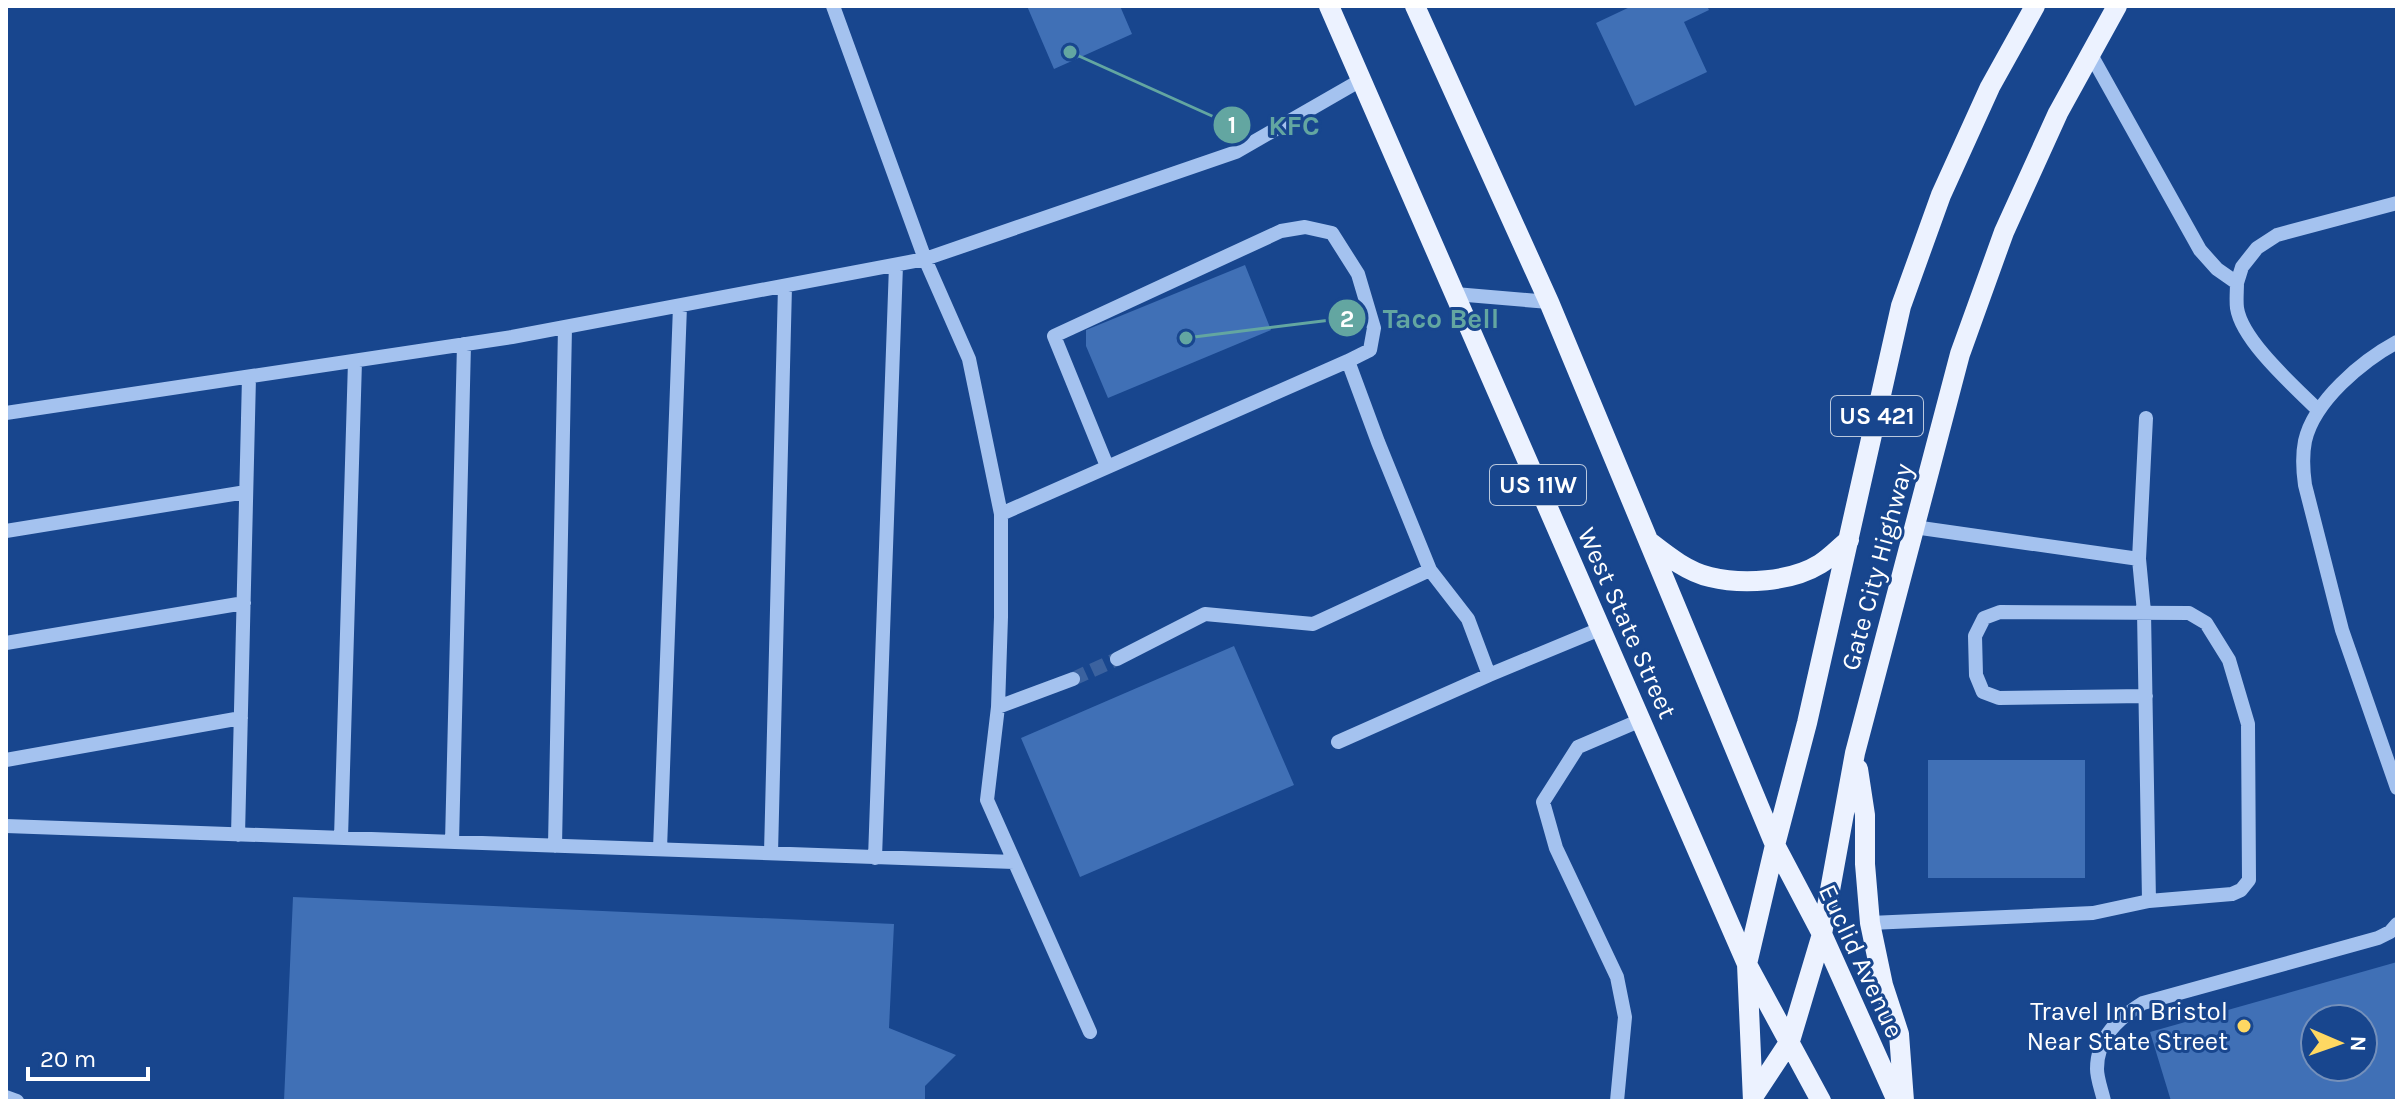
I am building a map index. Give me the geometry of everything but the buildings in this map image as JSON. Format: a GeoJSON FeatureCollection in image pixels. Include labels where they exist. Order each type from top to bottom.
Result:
{"type":"FeatureCollection","features":[{"type":"Feature","properties":{"kind":"main road","name":"West State Street"},"geometry":{"type":"LineString","coordinates":[[1329,6],[1747,964],[1753,1099]]}},
{"type":"Feature","properties":{"kind":"main road","name":"West State Street"},"geometry":{"type":"LineString","coordinates":[[1415,6],[1549,302],[1775,845]]}},
{"type":"Feature","properties":{"kind":"main road","name":"Gate City Highway"},"geometry":{"type":"LineString","coordinates":[[1747,964],[1807,723],[1901,306],[1941,195],[1990,87],[2035,6]]}},
{"type":"Feature","properties":{"kind":"main road","name":"Gate City Highway"},"geometry":{"type":"LineString","coordinates":[[1822,934],[1855,753],[1960,354],[2004,232],[2058,113],[2117,6]]}},
{"type":"Feature","properties":{"kind":"main road"},"geometry":{"type":"LineString","coordinates":[[1648,541],[1678,563],[1709,577],[1745,582],[1779,580],[1820,565],[1849,540]]}},
{"type":"Feature","properties":{"kind":"main road"},"geometry":{"type":"LineString","coordinates":[[1855,753],[1865,815],[1870,923],[1883,985],[1899,1034],[1904,1101]]}},
{"type":"Feature","properties":{"kind":"main road","name":"Euclid Avenue"},"geometry":{"type":"LineString","coordinates":[[1775,845],[1822,934],[1897,1101]]}},
{"type":"Feature","properties":{"kind":"main road","name":"West State Street"},"geometry":{"type":"LineString","coordinates":[[1753,1099],[1790,1041],[1822,934]]}},
{"type":"Feature","properties":{"kind":"main road","name":"US 11W"},"geometry":{"type":"LineString","coordinates":[[1747,964],[1821,1101]]}},
{"type":"Feature","properties":{"kind":"lane"},"geometry":{"type":"LineString","coordinates":[[833,6],[925,259],[969,359],[1001,514],[998,707],[987,800],[1090,1032]]}},
{"type":"Feature","properties":{"kind":"lane"},"geometry":{"type":"LineString","coordinates":[[2090,53],[2200,250],[2217,269],[2237,283]]}},
{"type":"Feature","properties":{"kind":"lane"},"geometry":{"type":"LineString","coordinates":[[6,413],[464,344],[925,259],[1236,152],[1361,80]]}},
{"type":"Feature","properties":{"kind":"lane"},"geometry":{"type":"LineString","coordinates":[[2318,410],[2246,332],[2237,310],[2237,283],[2242,267],[2257,248],[2277,235],[2397,203]]}},
{"type":"Feature","properties":{"kind":"lane"},"geometry":{"type":"LineString","coordinates":[[1001,514],[1370,350],[1374,328],[1358,274],[1332,233],[1305,227],[1281,231],[1054,336],[1107,466]]}},
{"type":"Feature","properties":{"kind":"lane"},"geometry":{"type":"LineString","coordinates":[[875,858],[896,265]]}},
{"type":"Feature","properties":{"kind":"lane"},"geometry":{"type":"LineString","coordinates":[[771,853],[785,286]]}},
{"type":"Feature","properties":{"kind":"lane"},"geometry":{"type":"LineString","coordinates":[[1455,294],[1549,302]]}},
{"type":"Feature","properties":{"kind":"lane"},"geometry":{"type":"LineString","coordinates":[[660,849],[680,306]]}},
{"type":"Feature","properties":{"kind":"lane"},"geometry":{"type":"LineString","coordinates":[[555,846],[565,327]]}},
{"type":"Feature","properties":{"kind":"lane"},"geometry":{"type":"LineString","coordinates":[[2397,342],[2345,380],[2318,410],[2305,440],[2303,466],[2305,485],[2342,630],[2397,788]]}},
{"type":"Feature","properties":{"kind":"lane"},"geometry":{"type":"LineString","coordinates":[[452,842],[464,344]]}},
{"type":"Feature","properties":{"kind":"lane"},"geometry":{"type":"LineString","coordinates":[[341,838],[355,361]]}},
{"type":"Feature","properties":{"kind":"lane"},"geometry":{"type":"LineString","coordinates":[[1348,361],[1430,570],[1468,619],[1489,675]]}},
{"type":"Feature","properties":{"kind":"lane"},"geometry":{"type":"LineString","coordinates":[[238,835],[249,377]]}},
{"type":"Feature","properties":{"kind":"lane"},"geometry":{"type":"LineString","coordinates":[[2146,418],[2139,559],[2144,612],[2149,901]]}},
{"type":"Feature","properties":{"kind":"lane"},"geometry":{"type":"LineString","coordinates":[[6,531],[246,492]]}},
{"type":"Feature","properties":{"kind":"lane"},"geometry":{"type":"LineString","coordinates":[[1914,527],[2139,559]]}},
{"type":"Feature","properties":{"kind":"lane"},"geometry":{"type":"LineString","coordinates":[[1117,659],[1205,614],[1313,624],[1430,570]]}},
{"type":"Feature","properties":{"kind":"lane"},"geometry":{"type":"LineString","coordinates":[[6,643],[244,603]]}},
{"type":"Feature","properties":{"kind":"lane"},"geometry":{"type":"LineString","coordinates":[[1870,923],[2093,913],[2149,901],[2232,894],[2241,890],[2249,880],[2248,724],[2229,660],[2206,623],[2189,613],[2000,612],[1984,618],[1975,636],[1976,675],[1983,692],[1999,698],[2146,696]]}},
{"type":"Feature","properties":{"kind":"lane"},"geometry":{"type":"LineString","coordinates":[[1338,742],[1600,629]]}},
{"type":"Feature","properties":{"kind":"lane"},"geometry":{"type":"LineString","coordinates":[[998,707],[1073,679]]}},
{"type":"Feature","properties":{"kind":"lane"},"geometry":{"type":"LineString","coordinates":[[6,760],[241,718]]}},
{"type":"Feature","properties":{"kind":"lane"},"geometry":{"type":"LineString","coordinates":[[1617,1101],[1625,1017],[1617,977],[1556,848],[1543,802],[1578,747],[1641,720]]}},
{"type":"Feature","properties":{"kind":"lane"},"geometry":{"type":"LineString","coordinates":[[6,826],[1014,862]]}},
{"type":"Feature","properties":{"kind":"lane"},"geometry":{"type":"LineString","coordinates":[[2104,1101],[2097,1070],[2099,1054],[2107,1034],[2121,1017],[2143,1003],[2378,938],[2397,924]]}},
{"type":"Feature","properties":{"kind":"lane"},"geometry":{"type":"LineString","coordinates":[[6,1097],[17,1101]]}},
{"type":"Feature","properties":{"kind":"tunnel"},"geometry":{"type":"LineString","coordinates":[[1073,679],[1117,659]]}},
{"type":"Feature","properties":{"kind":"place","name":"KFC"},"geometry":{"type":"Point","coordinates":[1070,52]}},
{"type":"Feature","properties":{"kind":"place","name":"Taco Bell"},"geometry":{"type":"Point","coordinates":[1186,338]}},
{"type":"Feature","properties":{"kind":"place","name":"Travel Inn Bristol Near State Street"},"geometry":{"type":"Point","coordinates":[2244,1026]}}]}
